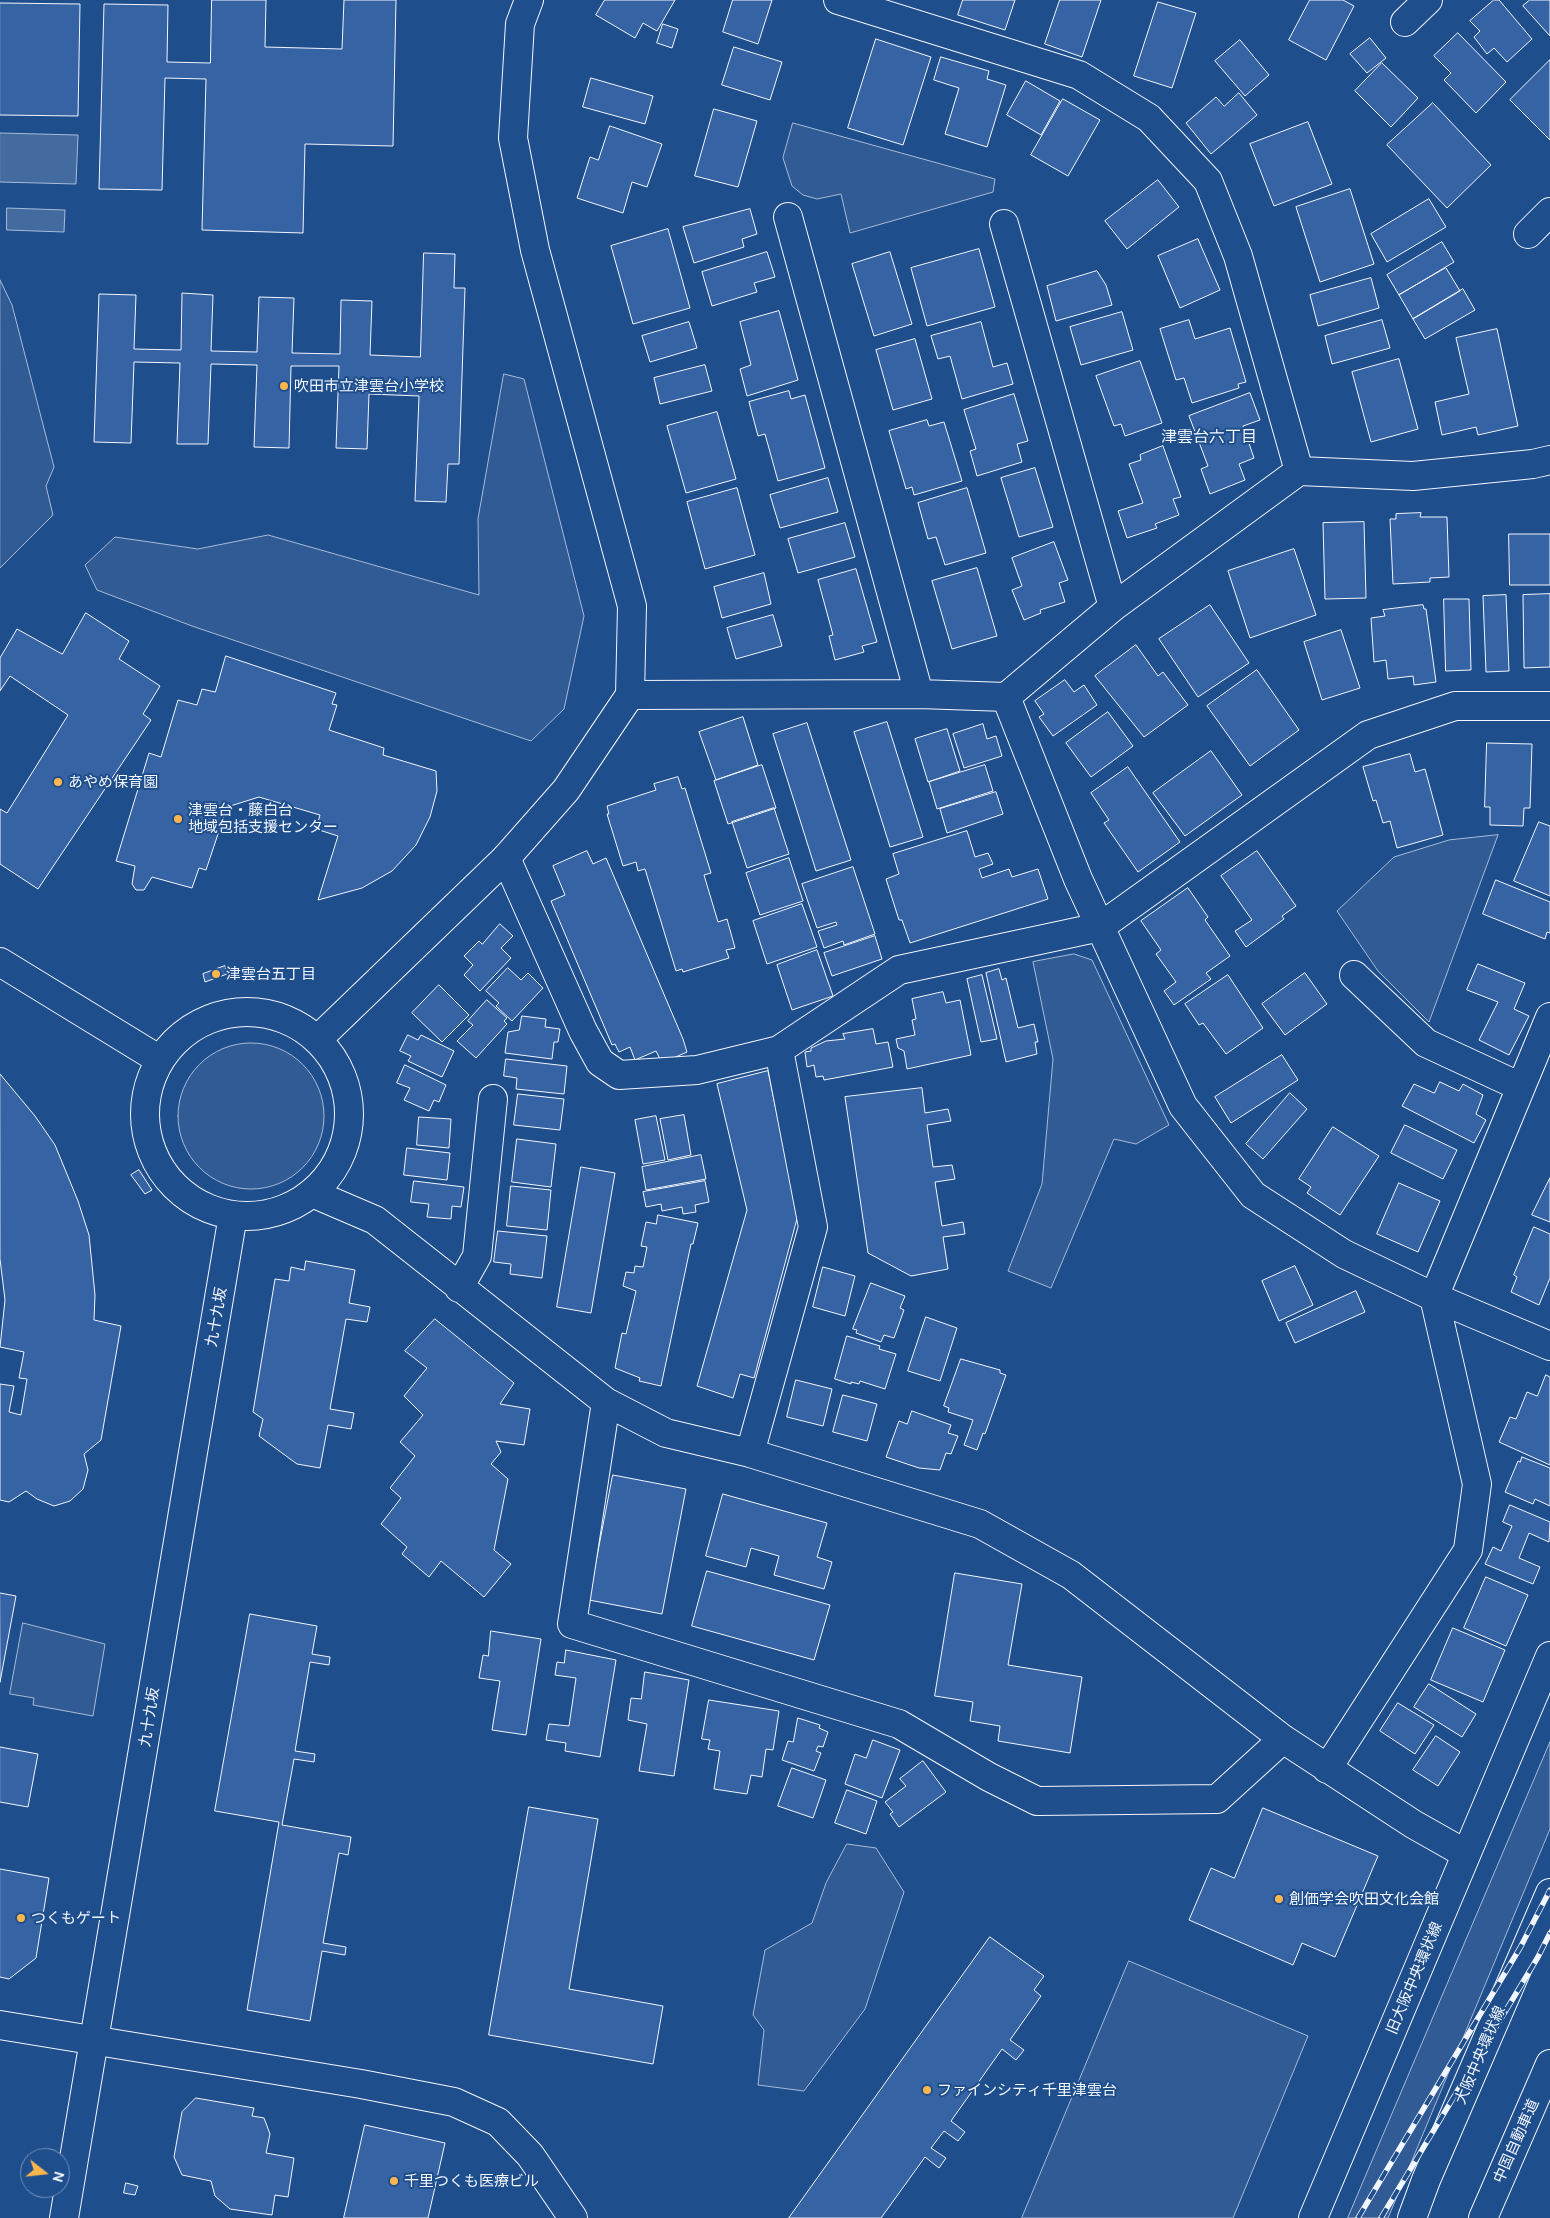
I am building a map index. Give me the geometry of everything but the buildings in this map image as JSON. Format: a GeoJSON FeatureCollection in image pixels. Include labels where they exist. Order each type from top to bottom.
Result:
{"type":"FeatureCollection","features":[{"type":"Feature","properties":{"kind":"main road"},"geometry":{"type":"LineString","coordinates":[[318,1039],[506,858],[566,790],[630,695],[632,606],[535,250],[513,138],[520,24],[529,0]]}},
{"type":"Feature","properties":{"kind":"main road"},"geometry":{"type":"LineString","coordinates":[[838,0],[1079,75],[1149,118],[1208,181],[1238,256],[1298,471]]}},
{"type":"Feature","properties":{"kind":"main road"},"geometry":{"type":"LineString","coordinates":[[1404,22],[1428,0]]}},
{"type":"Feature","properties":{"kind":"main road"},"geometry":{"type":"LineString","coordinates":[[1528,234],[1550,212]]}},
{"type":"Feature","properties":{"kind":"main road"},"geometry":{"type":"LineString","coordinates":[[788,217],[919,694]]}},
{"type":"Feature","properties":{"kind":"main road"},"geometry":{"type":"LineString","coordinates":[[1004,224],[1113,606]]}},
{"type":"Feature","properties":{"kind":"main road"},"geometry":{"type":"LineString","coordinates":[[630,695],[919,694],[1006,697],[1113,606],[1298,471],[1413,476],[1533,464],[1550,460]]}},
{"type":"Feature","properties":{"kind":"main road"},"geometry":{"type":"LineString","coordinates":[[1006,697],[1078,879],[1183,1106],[1254,1195],[1344,1254],[1434,1297],[1550,1346]]}},
{"type":"Feature","properties":{"kind":"main road"},"geometry":{"type":"LineString","coordinates":[[506,858],[583,1031],[600,1062],[619,1075],[697,1070],[778,1050],[899,970],[1100,927],[1368,735],[1455,706],[1550,706]]}},
{"type":"Feature","properties":{"kind":"main road"},"geometry":{"type":"LineString","coordinates":[[0,962],[160,1060]]}},
{"type":"Feature","properties":{"kind":"main road"},"geometry":{"type":"LineString","coordinates":[[1354,975],[1426,1042],[1521,1087]]}},
{"type":"Feature","properties":{"kind":"main road"},"geometry":{"type":"LineString","coordinates":[[260,1012],[291,1021],[318,1039],[338,1067],[348,1100],[347,1135],[334,1167],[312,1193],[288,1208],[261,1215],[233,1215],[202,1206],[175,1187],[156,1161],[146,1128],[147,1093],[160,1060],[177,1038],[201,1022],[228,1013],[260,1012]]}},
{"type":"Feature","properties":{"kind":"main road"},"geometry":{"type":"LineString","coordinates":[[1327,1769],[1468,1550],[1477,1484],[1434,1297],[1550,1017]]}},
{"type":"Feature","properties":{"kind":"main road"},"geometry":{"type":"LineString","coordinates":[[750,1453],[813,1227],[778,1050]]}},
{"type":"Feature","properties":{"kind":"main road"},"geometry":{"type":"LineString","coordinates":[[459,1288],[477,1256],[493,1099]]}},
{"type":"Feature","properties":{"kind":"main road"},"geometry":{"type":"LineString","coordinates":[[312,1193],[375,1220],[606,1402],[666,1433],[750,1453],[980,1524],[1071,1575],[1283,1739],[1413,1824],[1466,1854]]}},
{"type":"Feature","properties":{"kind":"main road","name":"九十九坂"},"geometry":{"type":"LineString","coordinates":[[64,2218],[96,2041],[233,1215]]}},
{"type":"Feature","properties":{"kind":"main road"},"geometry":{"type":"LineString","coordinates":[[606,1402],[572,1624],[899,1724],[989,1777],[1037,1801],[1217,1799],[1283,1739]]}},
{"type":"Feature","properties":{"kind":"main road","name":"旧大阪中央環状線"},"geometry":{"type":"LineString","coordinates":[[1313,2218],[1550,1656]]}},
{"type":"Feature","properties":{"kind":"main road","name":"大阪中央環状線"},"geometry":{"type":"LineString","coordinates":[[1412,2218],[1426,2180],[1550,1893]]}},
{"type":"Feature","properties":{"kind":"main road"},"geometry":{"type":"LineString","coordinates":[[0,2025],[361,2084],[454,2102],[498,2122],[530,2155],[573,2218]]}},
{"type":"Feature","properties":{"kind":"main road","name":"中国自動車道"},"geometry":{"type":"LineString","coordinates":[[1483,2218],[1550,2064]]}},
{"type":"Feature","properties":{"kind":"shaded area"},"geometry":{"type":"Polygon","coordinates":[[[793,123],[995,179],[993,192],[850,233],[841,194],[817,199],[803,195],[792,186],[783,158],[793,123]]]}},
{"type":"Feature","properties":{"kind":"shaded area"},"geometry":{"type":"Polygon","coordinates":[[[0,133],[78,135],[76,184],[0,182],[0,133]]]}},
{"type":"Feature","properties":{"kind":"shaded area"},"geometry":{"type":"Polygon","coordinates":[[[7,208],[65,210],[64,232],[7,230],[7,208]]]}},
{"type":"Feature","properties":{"kind":"shaded area"},"geometry":{"type":"Polygon","coordinates":[[[0,280],[12,305],[54,467],[46,486],[53,515],[0,568],[0,280]]]}},
{"type":"Feature","properties":{"kind":"shaded area"},"geometry":{"type":"Polygon","coordinates":[[[504,374],[524,379],[584,616],[564,709],[531,741],[192,626],[97,590],[85,565],[115,537],[198,549],[268,535],[479,595],[478,519],[504,374]]]}},
{"type":"Feature","properties":{"kind":"shaded area"},"geometry":{"type":"Polygon","coordinates":[[[1498,835],[1429,1022],[1378,971],[1337,911],[1394,857],[1449,840],[1498,835]]]}},
{"type":"Feature","properties":{"kind":"shaded area"},"geometry":{"type":"Polygon","coordinates":[[[1074,954],[1092,960],[1169,1125],[1136,1144],[1114,1139],[1051,1288],[1008,1271],[1042,1184],[1053,1059],[1033,962],[1074,954]]]}},
{"type":"Feature","properties":{"kind":"shaded area"},"geometry":{"type":"Polygon","coordinates":[[[251,1043],[279,1048],[303,1064],[319,1088],[324,1116],[319,1144],[303,1168],[279,1184],[251,1189],[223,1184],[199,1168],[183,1144],[178,1116],[183,1088],[199,1064],[223,1048],[251,1043]]]}},
{"type":"Feature","properties":{"kind":"shaded area"},"geometry":{"type":"Polygon","coordinates":[[[23,1623],[105,1644],[93,1716],[33,1705],[34,1698],[10,1694],[23,1623]]]}},
{"type":"Feature","properties":{"kind":"shaded area"},"geometry":{"type":"Polygon","coordinates":[[[1550,1742],[1550,1829],[1388,2218],[1348,2218],[1550,1742]]]}},
{"type":"Feature","properties":{"kind":"shaded area"},"geometry":{"type":"Polygon","coordinates":[[[847,1844],[876,1848],[904,1892],[865,2009],[804,2091],[758,2085],[764,2030],[753,2015],[765,1950],[812,1923],[826,1883],[847,1844]]]}},
{"type":"Feature","properties":{"kind":"shaded area"},"geometry":{"type":"Polygon","coordinates":[[[1129,1961],[1308,2036],[1233,2218],[1022,2218],[1129,1961]]]}},
{"type":"Feature","properties":{"kind":"railway"},"geometry":{"type":"LineString","coordinates":[[1358,2218],[1520,1948],[1550,1890]]}},
{"type":"Feature","properties":{"kind":"railway"},"geometry":{"type":"LineString","coordinates":[[1381,2218],[1538,1957],[1550,1933]]}},
{"type":"Feature","properties":{"kind":"place","name":"吹田市立津雲台小学校"},"geometry":{"type":"Point","coordinates":[284,386]}},
{"type":"Feature","properties":{"kind":"place","name":"あやめ保育園"},"geometry":{"type":"Point","coordinates":[58,782]}},
{"type":"Feature","properties":{"kind":"place","name":"津雲台・藤白台 地域包括支援センター"},"geometry":{"type":"Point","coordinates":[178,819]}},
{"type":"Feature","properties":{"kind":"place","name":"津雲台五丁目"},"geometry":{"type":"Point","coordinates":[216,974]}},
{"type":"Feature","properties":{"kind":"place","name":"創価学会吹田文化会館"},"geometry":{"type":"Point","coordinates":[1279,1899]}},
{"type":"Feature","properties":{"kind":"place","name":"つくもゲート"},"geometry":{"type":"Point","coordinates":[21,1918]}},
{"type":"Feature","properties":{"kind":"place","name":"ファインシティ千里津雲台"},"geometry":{"type":"Point","coordinates":[927,2090]}},
{"type":"Feature","properties":{"kind":"place","name":"千里つくも医療ビル"},"geometry":{"type":"Point","coordinates":[394,2181]}},
{"type":"Feature","properties":{"kind":"district","name":"津雲台六丁目"},"geometry":{"type":"Point","coordinates":[1209,437]}}]}
